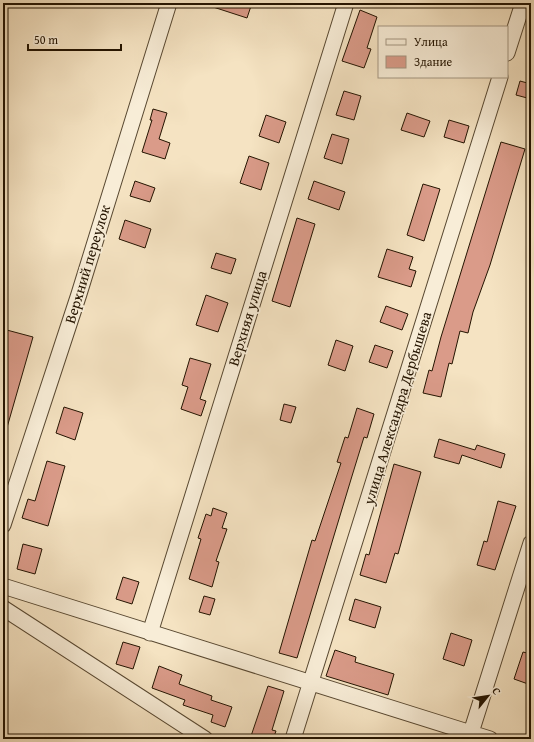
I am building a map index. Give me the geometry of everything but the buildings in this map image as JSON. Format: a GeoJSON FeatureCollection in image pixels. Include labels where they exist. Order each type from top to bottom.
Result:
{"type":"FeatureCollection","features":[{"type":"Feature","properties":{"kind":"street","name":"Верхний переулок"},"geometry":{"type":"LineString","coordinates":[[3,525],[79,294],[169,3]]}},
{"type":"Feature","properties":{"kind":"street","name":"Верхняя улица"},"geometry":{"type":"LineString","coordinates":[[150,633],[346,3]]}},
{"type":"Feature","properties":{"kind":"street"},"geometry":{"type":"LineString","coordinates":[[508,51],[523,3]]}},
{"type":"Feature","properties":{"kind":"street","name":"улица Александра Дербышева"},"geometry":{"type":"LineString","coordinates":[[293,739],[500,78]]}},
{"type":"Feature","properties":{"kind":"street"},"geometry":{"type":"LineString","coordinates":[[470,736],[531,543]]}},
{"type":"Feature","properties":{"kind":"street"},"geometry":{"type":"LineString","coordinates":[[3,586],[311,682],[470,736],[490,739]]}},
{"type":"Feature","properties":{"kind":"street"},"geometry":{"type":"LineString","coordinates":[[3,608],[205,739]]}}]}
